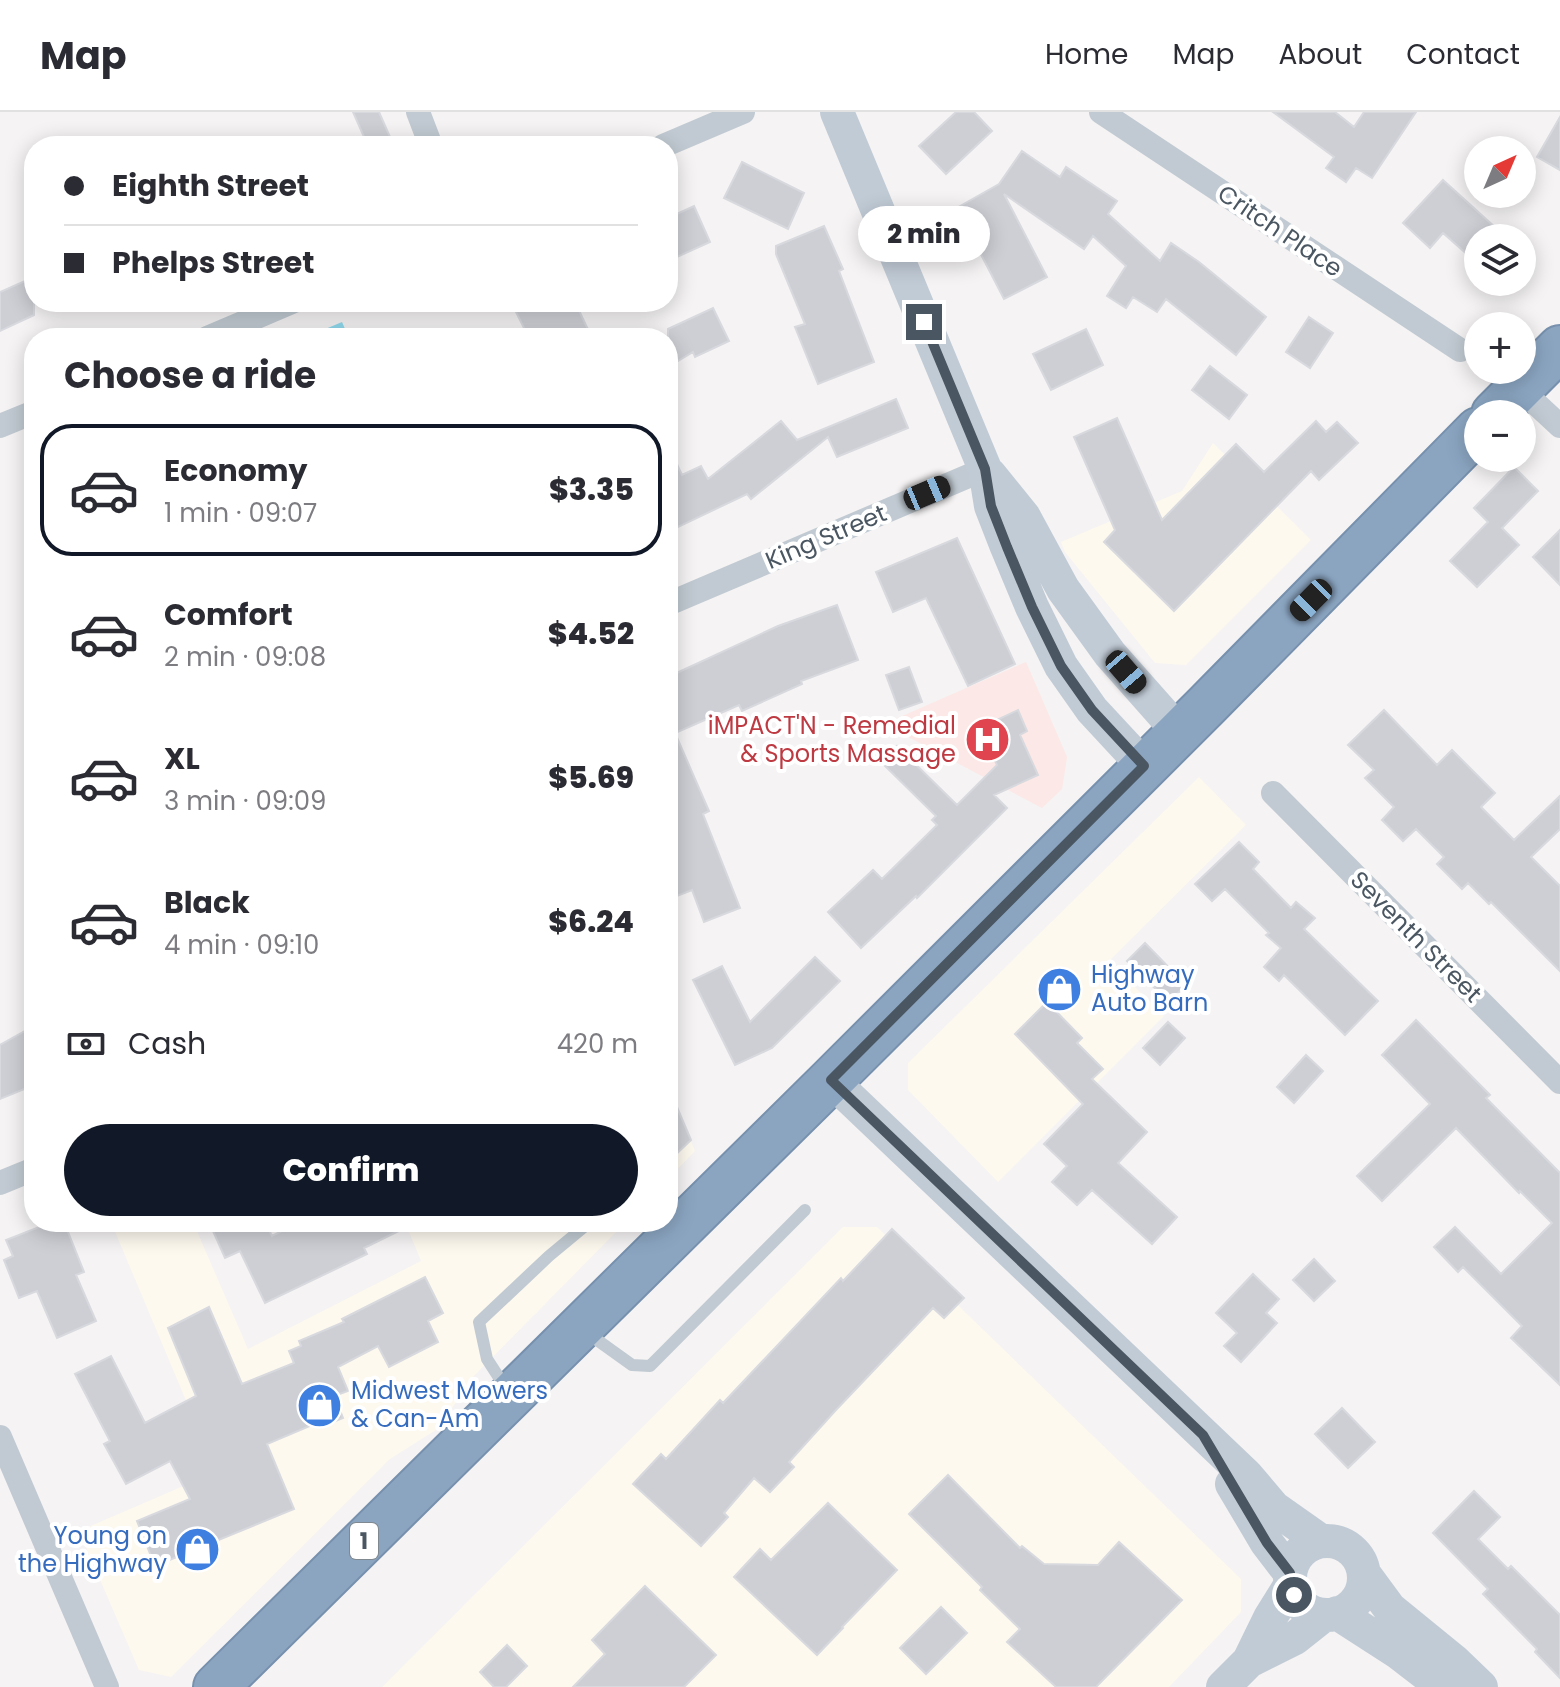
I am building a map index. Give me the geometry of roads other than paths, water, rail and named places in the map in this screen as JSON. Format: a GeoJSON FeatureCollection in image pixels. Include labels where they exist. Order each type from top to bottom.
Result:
{"type":"FeatureCollection","features":[{"type":"Feature","properties":{"kind":"highway"},"geometry":{"type":"LineString","coordinates":[[1508,400],[1560,348]]}},
{"type":"Feature","properties":{"kind":"highway","name":"1"},"geometry":{"type":"LineString","coordinates":[[678,1222],[831,1080],[1464,444]]}},
{"type":"Feature","properties":{"kind":"highway","name":"1"},"geometry":{"type":"LineString","coordinates":[[216,1687],[580,1328],[667,1232]]}},
{"type":"Feature","properties":{"kind":"highway","name":"1"},"geometry":{"type":"LineString","coordinates":[[239,1687],[511,1396]]}},
{"type":"Feature","properties":{"kind":"street"},"geometry":{"type":"LineString","coordinates":[[418,112],[427,136]]}},
{"type":"Feature","properties":{"kind":"street"},"geometry":{"type":"LineString","coordinates":[[837,112],[985,469],[991,506],[1032,607],[1061,666],[1092,710],[1144,766]]}},
{"type":"Feature","properties":{"kind":"street","name":"Critch Place"},"geometry":{"type":"LineString","coordinates":[[1101,112],[1460,350]]}},
{"type":"Feature","properties":{"kind":"street"},"geometry":{"type":"LineString","coordinates":[[678,140],[734,116]]}},
{"type":"Feature","properties":{"kind":"street"},"geometry":{"type":"LineString","coordinates":[[231,328],[268,312]]}},
{"type":"Feature","properties":{"kind":"street"},"geometry":{"type":"LineString","coordinates":[[1536,415],[1560,426]]}},
{"type":"Feature","properties":{"kind":"street"},"geometry":{"type":"LineString","coordinates":[[0,426],[24,416]]}},
{"type":"Feature","properties":{"kind":"street"},"geometry":{"type":"LineString","coordinates":[[985,469],[1024,517],[1063,589],[1102,644],[1179,732]]}},
{"type":"Feature","properties":{"kind":"street","name":"King Street"},"geometry":{"type":"LineString","coordinates":[[678,600],[985,469]]}},
{"type":"Feature","properties":{"kind":"street","name":"Seventh Street"},"geometry":{"type":"LineString","coordinates":[[1273,793],[1560,1082]]}},
{"type":"Feature","properties":{"kind":"street"},"geometry":{"type":"LineString","coordinates":[[831,1080],[1246,1475],[1274,1508],[1321,1541]]}},
{"type":"Feature","properties":{"kind":"street"},"geometry":{"type":"LineString","coordinates":[[0,1183],[24,1173]]}},
{"type":"Feature","properties":{"kind":"street"},"geometry":{"type":"LineString","coordinates":[[1203,1435],[1290,1579],[1294,1595],[1301,1604],[1312,1611],[1330,1614],[1399,1653],[1443,1687]]}},
{"type":"Feature","properties":{"kind":"street"},"geometry":{"type":"LineString","coordinates":[[0,1437],[107,1687]]}},
{"type":"Feature","properties":{"kind":"street"},"geometry":{"type":"LineString","coordinates":[[1249,1661],[1290,1579],[1293,1562],[1299,1553],[1309,1545],[1333,1541],[1355,1553],[1365,1575],[1390,1609],[1481,1687]]}},
{"type":"Feature","properties":{"kind":"street"},"geometry":{"type":"LineString","coordinates":[[1223,1687],[1249,1661],[1295,1638],[1330,1614],[1349,1608],[1363,1588],[1365,1575]]}},
{"type":"Feature","properties":{"kind":"lane"},"geometry":{"type":"LineString","coordinates":[[580,1328],[632,1365],[650,1366],[805,1210]]}},
{"type":"Feature","properties":{"kind":"lane"},"geometry":{"type":"LineString","coordinates":[[511,1396],[487,1359],[479,1322],[578,1232]]}},
{"type":"Feature","properties":{"kind":"water"},"geometry":{"type":"Polygon","coordinates":[[[342,322],[345,328],[328,328],[342,322]]]}},
{"type":"Feature","properties":{"kind":"place","name":"iMPACT'N - Remedial & Sports Massage"},"geometry":{"type":"Point","coordinates":[987,740]}},
{"type":"Feature","properties":{"kind":"place","name":"Highway Auto Barn"},"geometry":{"type":"Point","coordinates":[1060,989]}},
{"type":"Feature","properties":{"kind":"place","name":"Midwest Mowers & Can-Am"},"geometry":{"type":"Point","coordinates":[320,1405]}},
{"type":"Feature","properties":{"kind":"place","name":"Young on the Highway"},"geometry":{"type":"Point","coordinates":[198,1550]}}]}
